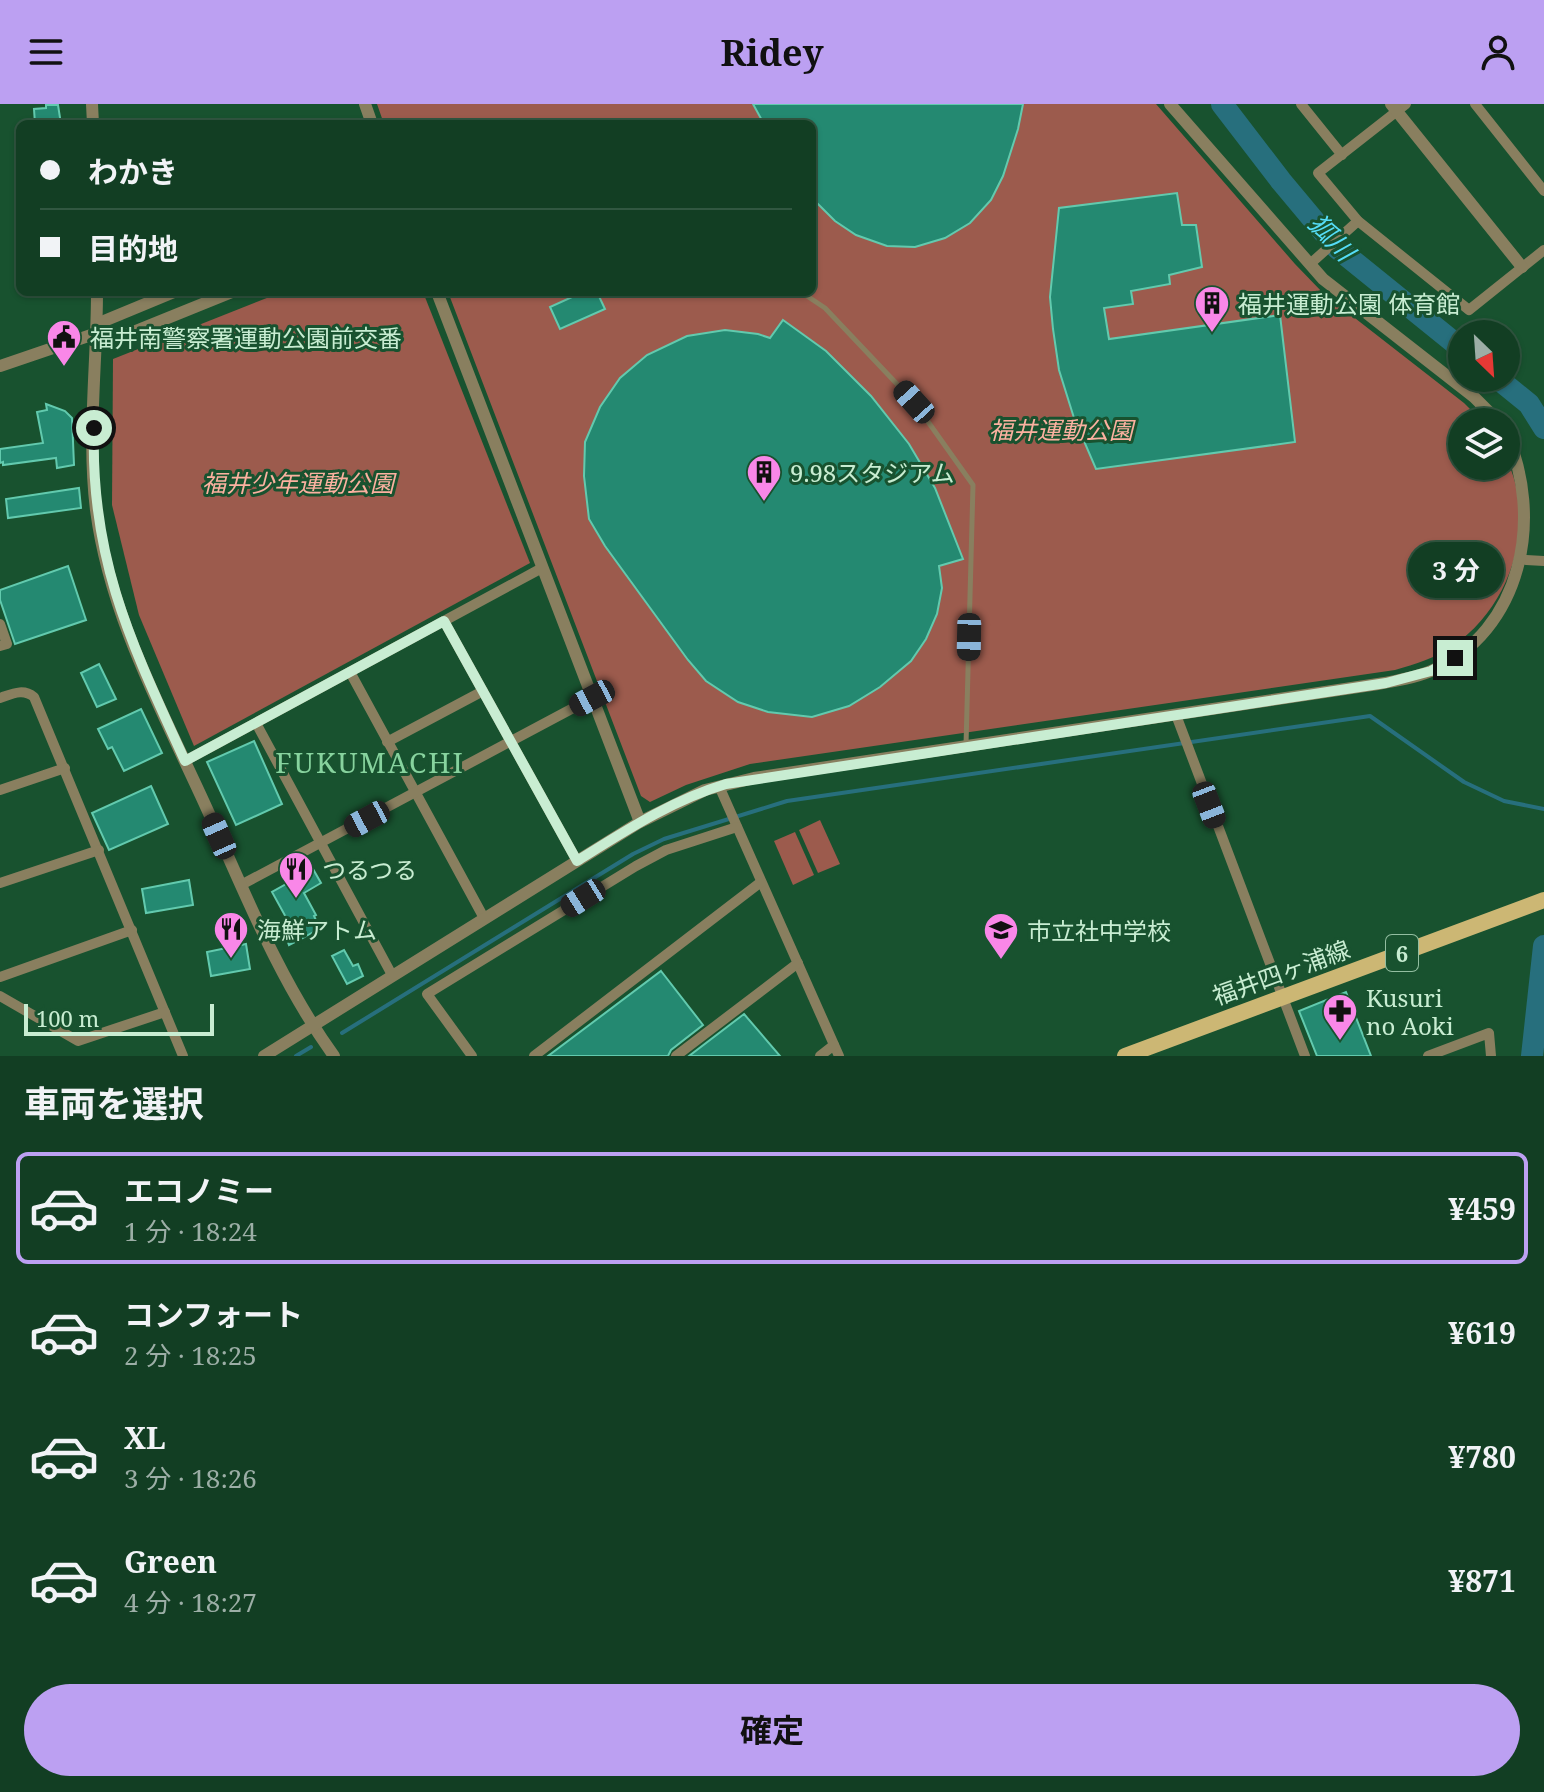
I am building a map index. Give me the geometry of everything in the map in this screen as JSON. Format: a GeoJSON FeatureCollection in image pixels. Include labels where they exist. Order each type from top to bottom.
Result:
{"type":"FeatureCollection","features":[{"type":"Feature","properties":{"kind":"main road","name":"福井四ヶ浦線"},"geometry":{"type":"LineString","coordinates":[[1125,1056],[1544,900]]}},
{"type":"Feature","properties":{"kind":"street"},"geometry":{"type":"LineString","coordinates":[[1170,104],[1346,299],[1485,408]]}},
{"type":"Feature","properties":{"kind":"street"},"geometry":{"type":"LineString","coordinates":[[1301,104],[1342,155]]}},
{"type":"Feature","properties":{"kind":"street"},"geometry":{"type":"LineString","coordinates":[[1475,104],[1544,191]]}},
{"type":"Feature","properties":{"kind":"street"},"geometry":{"type":"LineString","coordinates":[[1522,267],[1398,106],[1318,173],[1358,221],[1469,310],[1544,250]]}},
{"type":"Feature","properties":{"kind":"street"},"geometry":{"type":"LineString","coordinates":[[1314,260],[1358,221]]}},
{"type":"Feature","properties":{"kind":"street"},"geometry":{"type":"LineString","coordinates":[[97,296],[93,459],[96,510],[106,565],[129,638],[278,966],[313,1027],[334,1056]]}},
{"type":"Feature","properties":{"kind":"street"},"geometry":{"type":"LineString","coordinates":[[0,366],[97,333],[104,321],[164,296]]}},
{"type":"Feature","properties":{"kind":"street"},"geometry":{"type":"LineString","coordinates":[[97,333],[106,343],[222,296]]}},
{"type":"Feature","properties":{"kind":"street"},"geometry":{"type":"LineString","coordinates":[[439,296],[640,822]]}},
{"type":"Feature","properties":{"kind":"street"},"geometry":{"type":"LineString","coordinates":[[264,1056],[640,822],[681,800],[719,786],[754,778],[1386,683],[1431,671],[1455,658],[1488,629],[1504,609],[1526,560],[1530,535],[1529,498],[1520,461]]}},
{"type":"Feature","properties":{"kind":"street"},"geometry":{"type":"LineString","coordinates":[[1526,560],[1544,561]]}},
{"type":"Feature","properties":{"kind":"street"},"geometry":{"type":"LineString","coordinates":[[185,761],[542,568]]}},
{"type":"Feature","properties":{"kind":"street"},"geometry":{"type":"LineString","coordinates":[[444,621],[577,861]]}},
{"type":"Feature","properties":{"kind":"street"},"geometry":{"type":"LineString","coordinates":[[0,624],[7,644],[0,646]]}},
{"type":"Feature","properties":{"kind":"street"},"geometry":{"type":"LineString","coordinates":[[350,672],[484,918]]}},
{"type":"Feature","properties":{"kind":"street"},"geometry":{"type":"LineString","coordinates":[[387,742],[483,691]]}},
{"type":"Feature","properties":{"kind":"street"},"geometry":{"type":"LineString","coordinates":[[0,698],[20,692],[28,692],[34,697],[183,1056]]}},
{"type":"Feature","properties":{"kind":"street"},"geometry":{"type":"LineString","coordinates":[[241,885],[592,698]]}},
{"type":"Feature","properties":{"kind":"street"},"geometry":{"type":"LineString","coordinates":[[1176,715],[1305,1056]]}},
{"type":"Feature","properties":{"kind":"street"},"geometry":{"type":"LineString","coordinates":[[256,723],[319,845],[392,975]]}},
{"type":"Feature","properties":{"kind":"street"},"geometry":{"type":"LineString","coordinates":[[0,790],[65,768]]}},
{"type":"Feature","properties":{"kind":"street"},"geometry":{"type":"LineString","coordinates":[[719,786],[839,1056]]}},
{"type":"Feature","properties":{"kind":"street"},"geometry":{"type":"LineString","coordinates":[[472,1056],[427,994],[636,866],[666,850],[737,826]]}},
{"type":"Feature","properties":{"kind":"street"},"geometry":{"type":"LineString","coordinates":[[0,883],[99,850]]}},
{"type":"Feature","properties":{"kind":"street"},"geometry":{"type":"LineString","coordinates":[[534,1056],[761,882]]}},
{"type":"Feature","properties":{"kind":"street"},"geometry":{"type":"LineString","coordinates":[[0,977],[132,930]]}},
{"type":"Feature","properties":{"kind":"street"},"geometry":{"type":"LineString","coordinates":[[676,1056],[798,963]]}},
{"type":"Feature","properties":{"kind":"street"},"geometry":{"type":"LineString","coordinates":[[0,996],[78,1041],[165,1012]]}},
{"type":"Feature","properties":{"kind":"street"},"geometry":{"type":"LineString","coordinates":[[1428,1056],[1489,1033],[1491,1056]]}},
{"type":"Feature","properties":{"kind":"street"},"geometry":{"type":"LineString","coordinates":[[820,1056],[834,1045]]}},
{"type":"Feature","properties":{"kind":"lane"},"geometry":{"type":"LineString","coordinates":[[807,296],[825,308],[906,394],[973,485],[966,746]]}},
{"type":"Feature","properties":{"kind":"green space","name":"福井運動公園"},"geometry":{"type":"Polygon","coordinates":[[[377,104],[1156,104],[1324,294],[1469,408],[1448,408],[1448,480],[1514,480],[1519,510],[1519,536],[1513,562],[1504,586],[1490,609],[1453,646],[1395,670],[750,764],[686,785],[650,802],[641,796],[450,296],[816,296],[816,120],[383,120],[377,104]]]}},
{"type":"Feature","properties":{"kind":"green space","name":"福井少年運動公園"},"geometry":{"type":"Polygon","coordinates":[[[272,296],[425,296],[530,563],[194,746],[139,615],[112,505],[113,359],[272,296]]]}},
{"type":"Feature","properties":{"kind":"green space"},"geometry":{"type":"Polygon","coordinates":[[[820,820],[840,864],[818,873],[799,830],[820,820]]]}},
{"type":"Feature","properties":{"kind":"green space"},"geometry":{"type":"Polygon","coordinates":[[[795,832],[814,875],[793,885],[774,841],[795,832]]]}},
{"type":"Feature","properties":{"kind":"building"},"geometry":{"type":"Polygon","coordinates":[[[753,104],[1023,104],[1003,176],[991,200],[970,223],[945,238],[915,247],[887,246],[856,235],[835,221],[816,202],[816,120],[762,120],[753,104]]]}},
{"type":"Feature","properties":{"kind":"building"},"geometry":{"type":"Polygon","coordinates":[[[46,105],[58,105],[60,120],[35,120],[34,109],[46,108],[46,105]]]}},
{"type":"Feature","properties":{"kind":"building","name":"福井運動公園 体育館"},"geometry":{"type":"Polygon","coordinates":[[[1177,193],[1182,225],[1196,225],[1202,267],[1169,275],[1170,284],[1131,291],[1133,304],[1104,308],[1109,339],[1280,315],[1295,442],[1096,469],[1074,418],[1059,370],[1053,329],[1050,297],[1059,208],[1177,193]]]}},
{"type":"Feature","properties":{"kind":"building"},"geometry":{"type":"Polygon","coordinates":[[[574,296],[599,296],[605,309],[560,329],[550,307],[574,296]]]}},
{"type":"Feature","properties":{"kind":"building","name":"9.98スタジアム"},"geometry":{"type":"Polygon","coordinates":[[[783,320],[826,351],[871,396],[909,444],[935,488],[963,559],[939,566],[942,588],[937,614],[926,639],[911,661],[880,687],[849,706],[812,717],[768,712],[738,702],[706,681],[605,546],[589,519],[584,476],[585,442],[600,407],[620,378],[647,355],[687,336],[725,330],[770,338],[783,320]]]}},
{"type":"Feature","properties":{"kind":"building"},"geometry":{"type":"Polygon","coordinates":[[[46,404],[65,411],[72,418],[74,465],[57,468],[56,458],[0,463],[0,449],[43,443],[37,412],[47,410],[46,404]]]}},
{"type":"Feature","properties":{"kind":"building"},"geometry":{"type":"Polygon","coordinates":[[[79,488],[81,508],[8,518],[6,499],[79,488]]]}},
{"type":"Feature","properties":{"kind":"building"},"geometry":{"type":"Polygon","coordinates":[[[68,566],[86,620],[15,644],[0,600],[0,590],[68,566]]]}},
{"type":"Feature","properties":{"kind":"building"},"geometry":{"type":"Polygon","coordinates":[[[99,664],[116,699],[97,707],[81,673],[99,664]]]}},
{"type":"Feature","properties":{"kind":"building"},"geometry":{"type":"Polygon","coordinates":[[[141,709],[162,753],[124,771],[112,747],[108,749],[98,729],[141,709]]]}},
{"type":"Feature","properties":{"kind":"building"},"geometry":{"type":"Polygon","coordinates":[[[254,741],[282,804],[236,825],[207,762],[254,741]]]}},
{"type":"Feature","properties":{"kind":"building"},"geometry":{"type":"Polygon","coordinates":[[[151,786],[168,824],[109,850],[92,813],[151,786]]]}},
{"type":"Feature","properties":{"kind":"building"},"geometry":{"type":"Polygon","coordinates":[[[313,869],[321,883],[304,893],[320,929],[289,945],[285,934],[293,930],[272,892],[313,869]]]}},
{"type":"Feature","properties":{"kind":"building"},"geometry":{"type":"Polygon","coordinates":[[[189,880],[193,905],[146,913],[142,889],[189,880]]]}},
{"type":"Feature","properties":{"kind":"building"},"geometry":{"type":"Polygon","coordinates":[[[246,944],[250,969],[211,976],[207,952],[246,944]]]}},
{"type":"Feature","properties":{"kind":"building"},"geometry":{"type":"Polygon","coordinates":[[[344,950],[353,966],[358,964],[363,976],[347,984],[332,956],[344,950]]]}},
{"type":"Feature","properties":{"kind":"building"},"geometry":{"type":"Polygon","coordinates":[[[661,971],[703,1025],[671,1050],[668,1056],[548,1056],[661,971]]]}},
{"type":"Feature","properties":{"kind":"building"},"geometry":{"type":"Polygon","coordinates":[[[1346,992],[1371,1056],[1317,1056],[1299,1011],[1346,992]]]}},
{"type":"Feature","properties":{"kind":"building"},"geometry":{"type":"Polygon","coordinates":[[[744,1014],[780,1056],[689,1056],[744,1014]]]}},
{"type":"Feature","properties":{"kind":"waterway","name":"狐川"},"geometry":{"type":"LineString","coordinates":[[1222,104],[1337,248],[1448,338]]}},
{"type":"Feature","properties":{"kind":"waterway","name":"狐川"},"geometry":{"type":"LineString","coordinates":[[1514,392],[1529,404],[1544,428]]}},
{"type":"Feature","properties":{"kind":"waterway"},"geometry":{"type":"LineString","coordinates":[[342,1033],[633,854],[664,839],[787,801],[1370,716],[1464,782],[1504,801],[1544,809]]}},
{"type":"Feature","properties":{"kind":"waterway","name":"狐川"},"geometry":{"type":"LineString","coordinates":[[1532,1056],[1544,946]]}},
{"type":"Feature","properties":{"kind":"waterway"},"geometry":{"type":"LineString","coordinates":[[296,1056],[311,1047]]}},
{"type":"Feature","properties":{"kind":"place","name":"福井運動公園 体育館"},"geometry":{"type":"Point","coordinates":[1212,334]}},
{"type":"Feature","properties":{"kind":"place","name":"福井南警察署運動公園前交番"},"geometry":{"type":"Point","coordinates":[64,368]}},
{"type":"Feature","properties":{"kind":"place","name":"9.98スタジアム"},"geometry":{"type":"Point","coordinates":[764,503]}},
{"type":"Feature","properties":{"kind":"place","name":"つるつる"},"geometry":{"type":"Point","coordinates":[296,900]}},
{"type":"Feature","properties":{"kind":"place","name":"海鮮アトム"},"geometry":{"type":"Point","coordinates":[231,960]}},
{"type":"Feature","properties":{"kind":"place","name":"市立社中学校"},"geometry":{"type":"Point","coordinates":[1001,961]}},
{"type":"Feature","properties":{"kind":"place","name":"Kusuri no Aoki"},"geometry":{"type":"Point","coordinates":[1340,1042]}},
{"type":"Feature","properties":{"kind":"district","name":"FUKUMACHI"},"geometry":{"type":"Point","coordinates":[370,762]}},
{"type":"Feature","properties":{"kind":"route"},"geometry":{"type":"LineString","coordinates":[[94,428],[96,510],[109,578],[129,638],[185,761],[444,621],[577,861],[681,800],[726,784],[1386,683],[1431,671],[1455,658]]}}]}
